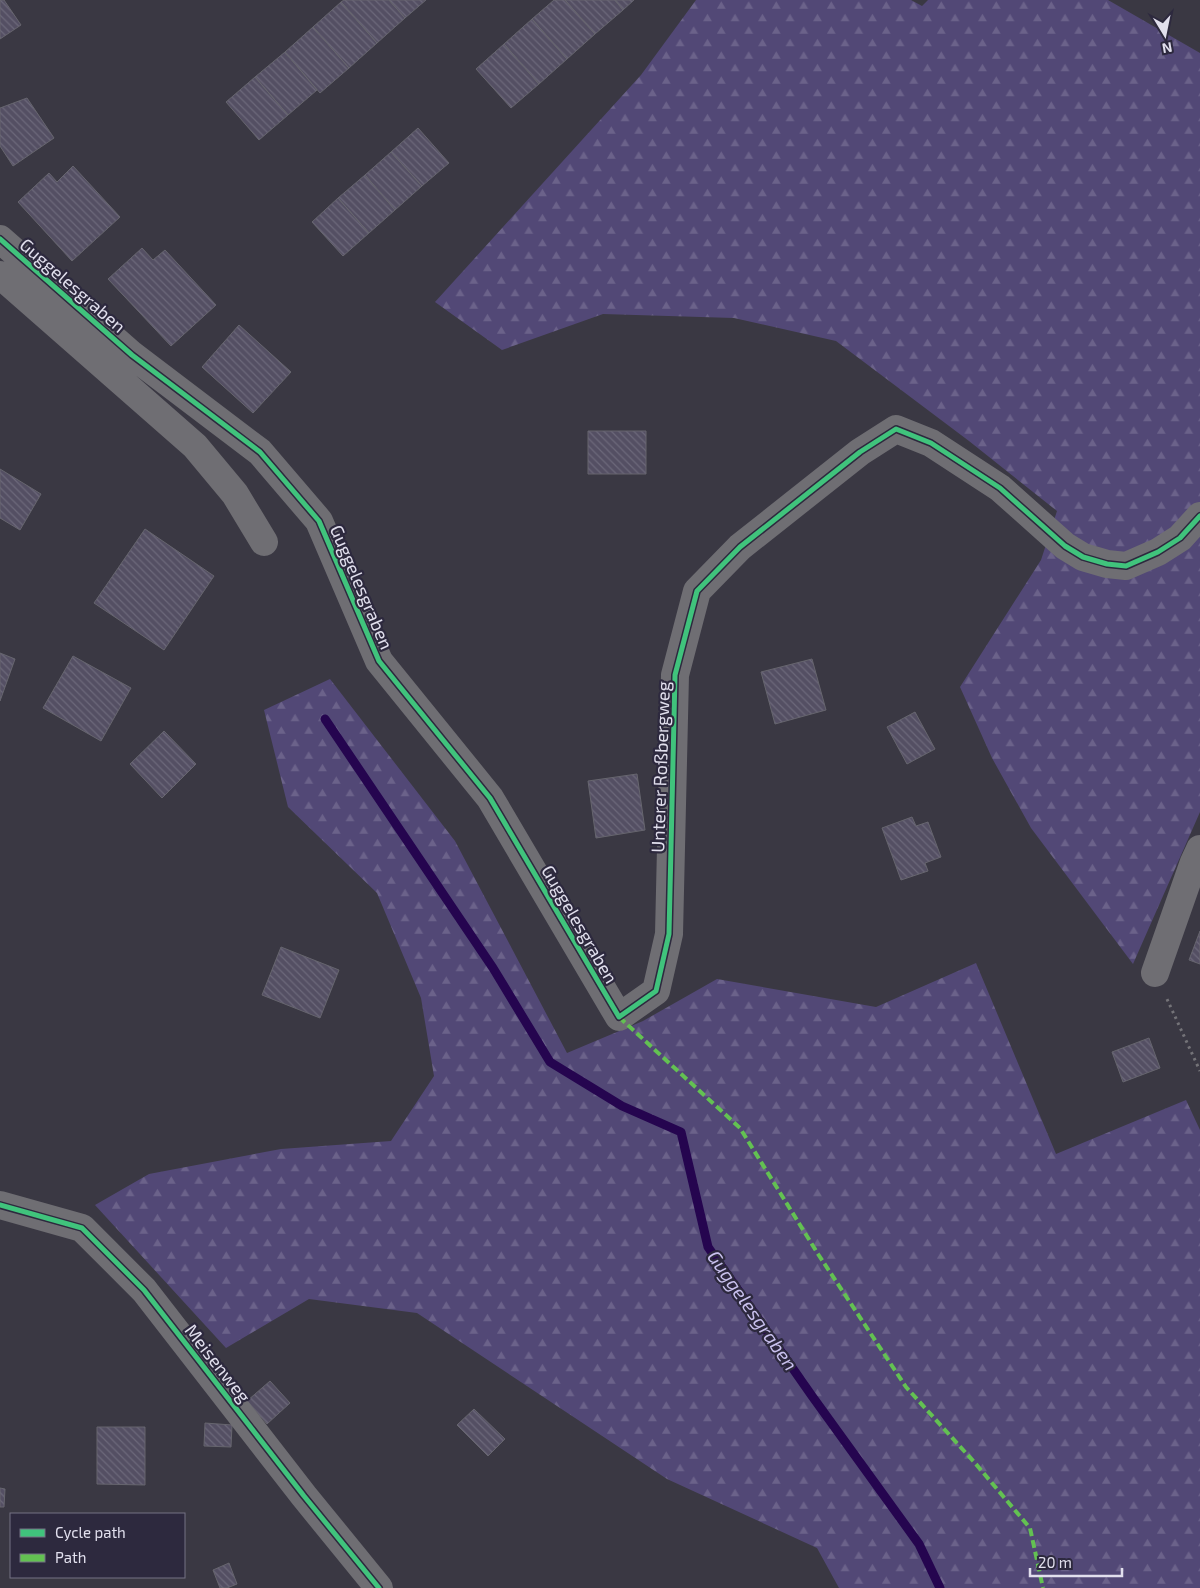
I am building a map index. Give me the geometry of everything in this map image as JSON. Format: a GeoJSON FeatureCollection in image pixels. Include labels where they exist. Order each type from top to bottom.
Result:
{"type":"FeatureCollection","features":[{"type":"Feature","properties":{"kind":"street","name":"Guggelesgraben"},"geometry":{"type":"LineString","coordinates":[[0,239],[132,355],[260,452],[319,521],[378,661],[490,798],[619,1017]]}},
{"type":"Feature","properties":{"kind":"street"},"geometry":{"type":"LineString","coordinates":[[0,275],[195,446],[235,494],[264,542]]}},
{"type":"Feature","properties":{"kind":"street","name":"Unterer Roßbergweg"},"geometry":{"type":"LineString","coordinates":[[619,1017],[656,991],[669,934],[675,675],[697,591],[740,547],[860,452],[896,429],[931,443],[1000,488],[1065,546],[1083,557],[1107,564],[1126,566],[1190,538]]}},
{"type":"Feature","properties":{"kind":"street"},"geometry":{"type":"LineString","coordinates":[[1190,538],[1200,516]]}},
{"type":"Feature","properties":{"kind":"street"},"geometry":{"type":"LineString","coordinates":[[1155,973],[1200,849]]}},
{"type":"Feature","properties":{"kind":"street","name":"Meisenweg"},"geometry":{"type":"LineString","coordinates":[[0,1205],[82,1228],[144,1290],[304,1496],[379,1588]]}},
{"type":"Feature","properties":{"kind":"path"},"geometry":{"type":"LineString","coordinates":[[1155,973],[1200,1071]]}},
{"type":"Feature","properties":{"kind":"green space"},"geometry":{"type":"Polygon","coordinates":[[[696,0],[911,0],[922,6],[928,0],[1108,0],[1200,53],[1200,812],[1133,964],[1031,828],[992,758],[960,687],[1041,560],[1057,511],[969,441],[836,341],[734,318],[603,314],[502,350],[435,302],[641,75],[696,0]]]}},
{"type":"Feature","properties":{"kind":"green space"},"geometry":{"type":"Polygon","coordinates":[[[330,679],[455,841],[567,1053],[643,1021],[717,979],[876,1007],[976,963],[1056,1154],[1186,1100],[1200,1130],[1200,1588],[839,1588],[817,1548],[667,1479],[417,1313],[309,1299],[226,1348],[95,1205],[149,1174],[281,1149],[391,1141],[434,1076],[421,998],[377,893],[288,807],[264,710],[330,679]]]}},
{"type":"Feature","properties":{"kind":"building"},"geometry":{"type":"Polygon","coordinates":[[[0,0],[4,0],[21,25],[0,39],[0,0]]]}},
{"type":"Feature","properties":{"kind":"building"},"geometry":{"type":"Polygon","coordinates":[[[344,0],[389,0],[405,18],[377,43],[341,2],[344,0]]]}},
{"type":"Feature","properties":{"kind":"building"},"geometry":{"type":"Polygon","coordinates":[[[389,0],[426,0],[405,18],[389,0]]]}},
{"type":"Feature","properties":{"kind":"building"},"geometry":{"type":"Polygon","coordinates":[[[554,0],[565,0],[595,34],[567,59],[532,19],[554,0]]]}},
{"type":"Feature","properties":{"kind":"building"},"geometry":{"type":"Polygon","coordinates":[[[565,0],[615,0],[623,10],[595,34],[565,0]]]}},
{"type":"Feature","properties":{"kind":"building"},"geometry":{"type":"Polygon","coordinates":[[[615,0],[634,0],[623,10],[615,0]]]}},
{"type":"Feature","properties":{"kind":"building"},"geometry":{"type":"Polygon","coordinates":[[[341,2],[377,43],[349,68],[313,27],[341,2]]]}},
{"type":"Feature","properties":{"kind":"building"},"geometry":{"type":"Polygon","coordinates":[[[532,19],[567,59],[539,84],[504,44],[532,19]]]}},
{"type":"Feature","properties":{"kind":"building"},"geometry":{"type":"Polygon","coordinates":[[[313,27],[349,68],[320,93],[285,52],[313,27]]]}},
{"type":"Feature","properties":{"kind":"building"},"geometry":{"type":"Polygon","coordinates":[[[504,44],[539,84],[511,108],[476,69],[504,44]]]}},
{"type":"Feature","properties":{"kind":"building"},"geometry":{"type":"Polygon","coordinates":[[[285,52],[317,90],[288,115],[255,77],[285,52]]]}},
{"type":"Feature","properties":{"kind":"building"},"geometry":{"type":"Polygon","coordinates":[[[255,77],[288,115],[259,140],[226,102],[255,77]]]}},
{"type":"Feature","properties":{"kind":"building"},"geometry":{"type":"Polygon","coordinates":[[[27,98],[54,138],[13,166],[0,146],[0,108],[27,98]]]}},
{"type":"Feature","properties":{"kind":"building"},"geometry":{"type":"Polygon","coordinates":[[[418,128],[449,163],[422,186],[391,152],[418,128]]]}},
{"type":"Feature","properties":{"kind":"building"},"geometry":{"type":"Polygon","coordinates":[[[391,152],[422,186],[395,210],[365,175],[391,152]]]}},
{"type":"Feature","properties":{"kind":"building"},"geometry":{"type":"Polygon","coordinates":[[[73,166],[120,217],[72,261],[18,202],[49,173],[57,182],[73,166]]]}},
{"type":"Feature","properties":{"kind":"building"},"geometry":{"type":"Polygon","coordinates":[[[365,175],[395,210],[369,233],[338,198],[365,175]]]}},
{"type":"Feature","properties":{"kind":"building"},"geometry":{"type":"Polygon","coordinates":[[[338,198],[369,233],[343,256],[312,222],[338,198]]]}},
{"type":"Feature","properties":{"kind":"building"},"geometry":{"type":"Polygon","coordinates":[[[142,248],[153,260],[165,250],[216,305],[171,346],[108,279],[142,248]]]}},
{"type":"Feature","properties":{"kind":"building"},"geometry":{"type":"Polygon","coordinates":[[[239,325],[291,372],[253,413],[202,367],[239,325]]]}},
{"type":"Feature","properties":{"kind":"building"},"geometry":{"type":"Polygon","coordinates":[[[588,431],[646,431],[646,474],[588,474],[588,431]]]}},
{"type":"Feature","properties":{"kind":"building"},"geometry":{"type":"Polygon","coordinates":[[[0,469],[41,494],[20,530],[0,518],[0,469]]]}},
{"type":"Feature","properties":{"kind":"building"},"geometry":{"type":"Polygon","coordinates":[[[145,529],[214,576],[164,650],[94,603],[145,529]]]}},
{"type":"Feature","properties":{"kind":"building"},"geometry":{"type":"Polygon","coordinates":[[[0,653],[15,659],[0,701],[0,653]]]}},
{"type":"Feature","properties":{"kind":"building"},"geometry":{"type":"Polygon","coordinates":[[[73,656],[131,688],[101,741],[43,708],[73,656]]]}},
{"type":"Feature","properties":{"kind":"building"},"geometry":{"type":"Polygon","coordinates":[[[812,659],[826,710],[775,724],[761,672],[812,659]]]}},
{"type":"Feature","properties":{"kind":"building"},"geometry":{"type":"Polygon","coordinates":[[[915,712],[935,749],[907,764],[887,727],[915,712]]]}},
{"type":"Feature","properties":{"kind":"building"},"geometry":{"type":"Polygon","coordinates":[[[164,731],[196,764],[162,798],[130,764],[164,731]]]}},
{"type":"Feature","properties":{"kind":"building"},"geometry":{"type":"Polygon","coordinates":[[[637,774],[645,830],[596,838],[588,781],[637,774]]]}},
{"type":"Feature","properties":{"kind":"building"},"geometry":{"type":"Polygon","coordinates":[[[912,817],[916,826],[928,822],[941,857],[925,863],[928,871],[901,880],[882,828],[912,817]]]}},
{"type":"Feature","properties":{"kind":"building"},"geometry":{"type":"Polygon","coordinates":[[[1200,931],[1200,964],[1189,960],[1200,931]]]}},
{"type":"Feature","properties":{"kind":"building"},"geometry":{"type":"Polygon","coordinates":[[[281,947],[339,970],[320,1018],[262,995],[281,947]]]}},
{"type":"Feature","properties":{"kind":"building"},"geometry":{"type":"Polygon","coordinates":[[[1149,1038],[1160,1068],[1123,1082],[1112,1052],[1149,1038]]]}},
{"type":"Feature","properties":{"kind":"building"},"geometry":{"type":"Polygon","coordinates":[[[270,1381],[290,1403],[267,1424],[247,1401],[270,1381]]]}},
{"type":"Feature","properties":{"kind":"building"},"geometry":{"type":"Polygon","coordinates":[[[474,1409],[505,1439],[488,1456],[457,1425],[474,1409]]]}},
{"type":"Feature","properties":{"kind":"building"},"geometry":{"type":"Polygon","coordinates":[[[205,1423],[232,1425],[231,1447],[204,1446],[205,1423]]]}},
{"type":"Feature","properties":{"kind":"building"},"geometry":{"type":"Polygon","coordinates":[[[97,1427],[145,1427],[145,1485],[97,1484],[97,1427]]]}},
{"type":"Feature","properties":{"kind":"building"},"geometry":{"type":"Polygon","coordinates":[[[0,1488],[5,1489],[4,1507],[0,1507],[0,1488]]]}},
{"type":"Feature","properties":{"kind":"building"},"geometry":{"type":"Polygon","coordinates":[[[229,1563],[237,1584],[227,1588],[220,1588],[213,1570],[229,1563]]]}},
{"type":"Feature","properties":{"kind":"waterway","name":"Guggelesgraben"},"geometry":{"type":"LineString","coordinates":[[325,719],[493,968],[550,1062],[622,1106],[681,1132],[708,1247],[812,1396],[919,1544],[940,1588]]}},
{"type":"Feature","properties":{"kind":"marked path"},"geometry":{"type":"LineString","coordinates":[[619,1017],[740,1128],[818,1254],[906,1387],[975,1463],[1030,1528],[1043,1588]]}},
{"type":"Feature","properties":{"kind":"cycle path"},"geometry":{"type":"LineString","coordinates":[[0,239],[132,355],[260,452],[319,521],[379,661],[490,798],[619,1017],[656,991],[669,934],[675,675],[697,591],[740,547],[860,452],[896,429],[931,443],[1000,488],[1065,546],[1083,557],[1107,564],[1126,566],[1158,552],[1180,538],[1200,516]]}},
{"type":"Feature","properties":{"kind":"cycle path"},"geometry":{"type":"LineString","coordinates":[[0,1205],[82,1228],[144,1290],[304,1496],[379,1588]]}}]}
